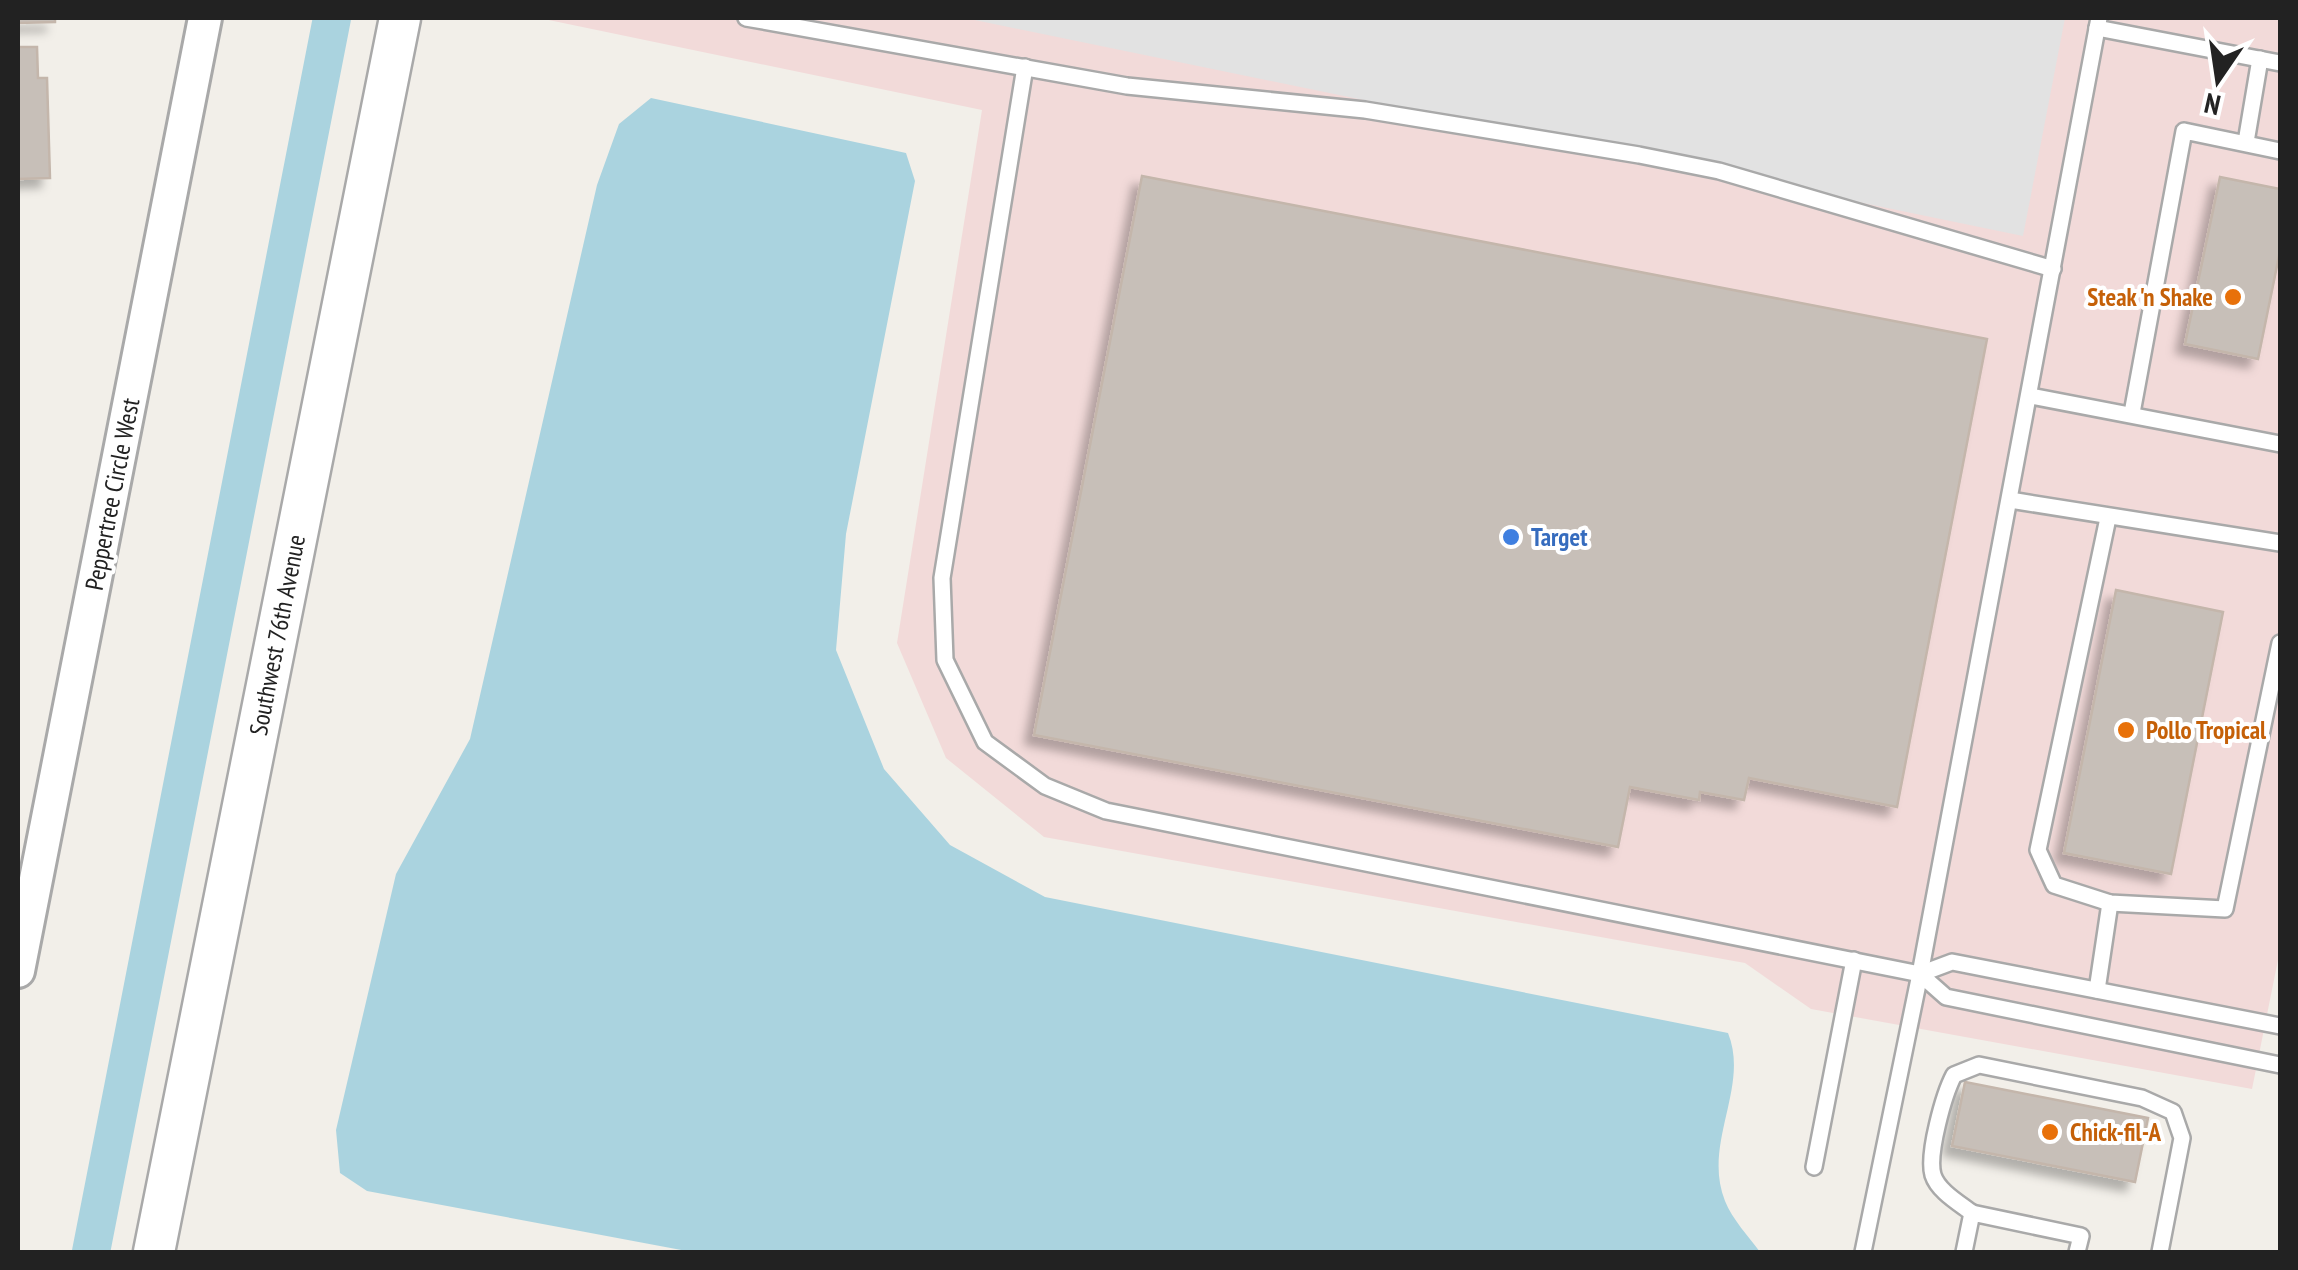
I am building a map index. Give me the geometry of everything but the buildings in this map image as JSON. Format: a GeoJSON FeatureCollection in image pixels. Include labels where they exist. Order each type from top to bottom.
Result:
{"type":"FeatureCollection","features":[{"type":"Feature","properties":{"kind":"street","name":"Peppertree Circle West"},"geometry":{"type":"LineString","coordinates":[[18,971],[205,18]]}},
{"type":"Feature","properties":{"kind":"street","name":"Southwest 76th Avenue"},"geometry":{"type":"LineString","coordinates":[[154,1252],[400,18]]}},
{"type":"Feature","properties":{"kind":"lane"},"geometry":{"type":"LineString","coordinates":[[746,18],[820,24],[1127,86],[1421,118],[1639,155],[1719,172],[2053,269]]}},
{"type":"Feature","properties":{"kind":"lane"},"geometry":{"type":"LineString","coordinates":[[1863,1252],[2031,396],[2098,23],[2280,63]]}},
{"type":"Feature","properties":{"kind":"lane"},"geometry":{"type":"LineString","coordinates":[[2246,142],[2260,59]]}},
{"type":"Feature","properties":{"kind":"lane"},"geometry":{"type":"LineString","coordinates":[[1025,68],[942,578],[945,660],[986,742],[1045,786],[1106,812],[1920,974],[1946,996],[2280,1065]]}},
{"type":"Feature","properties":{"kind":"lane"},"geometry":{"type":"LineString","coordinates":[[2132,413],[2184,131],[2280,151]]}},
{"type":"Feature","properties":{"kind":"lane"},"geometry":{"type":"LineString","coordinates":[[2031,396],[2280,444]]}},
{"type":"Feature","properties":{"kind":"lane"},"geometry":{"type":"LineString","coordinates":[[2010,500],[2280,543]]}},
{"type":"Feature","properties":{"kind":"lane"},"geometry":{"type":"LineString","coordinates":[[2108,518],[2038,850],[2054,886],[2110,903],[2224,909],[2280,644]]}},
{"type":"Feature","properties":{"kind":"lane"},"geometry":{"type":"LineString","coordinates":[[2096,990],[2110,903]]}},
{"type":"Feature","properties":{"kind":"lane"},"geometry":{"type":"LineString","coordinates":[[1814,1167],[1854,960]]}},
{"type":"Feature","properties":{"kind":"lane"},"geometry":{"type":"LineString","coordinates":[[1920,974],[1952,962],[2280,1026]]}},
{"type":"Feature","properties":{"kind":"lane"},"geometry":{"type":"LineString","coordinates":[[2077,1252],[2081,1236],[1972,1213],[1933,1177],[1931,1162],[1954,1074],[1979,1065],[2142,1098],[2173,1112],[2182,1138],[2160,1252]]}},
{"type":"Feature","properties":{"kind":"lane"},"geometry":{"type":"LineString","coordinates":[[1964,1252],[1972,1213]]}},
{"type":"Feature","properties":{"kind":"shaded area"},"geometry":{"type":"Polygon","coordinates":[[[539,18],[2280,18],[2280,950],[2252,1089],[1811,1009],[1745,963],[1044,837],[946,758],[897,643],[982,110],[539,18]]]}},
{"type":"Feature","properties":{"kind":"shaded area"},"geometry":{"type":"Polygon","coordinates":[[[965,18],[2065,18],[2023,236],[965,18]]]}},
{"type":"Feature","properties":{"kind":"water"},"geometry":{"type":"Polygon","coordinates":[[[651,98],[906,153],[915,181],[846,534],[836,650],[884,769],[950,845],[1045,897],[1728,1033],[1734,1074],[1719,1158],[1719,1180],[1728,1208],[1760,1252],[692,1252],[367,1191],[340,1173],[336,1130],[396,874],[470,739],[597,185],[619,124],[651,98]]]}},
{"type":"Feature","properties":{"kind":"waterway"},"geometry":{"type":"LineString","coordinates":[[91,1252],[332,18]]}},
{"type":"Feature","properties":{"kind":"place","name":"Steak 'n Shake"},"geometry":{"type":"Point","coordinates":[2233,297]}},
{"type":"Feature","properties":{"kind":"place","name":"Target"},"geometry":{"type":"Point","coordinates":[1511,537]}},
{"type":"Feature","properties":{"kind":"place","name":"Pollo Tropical"},"geometry":{"type":"Point","coordinates":[2126,730]}},
{"type":"Feature","properties":{"kind":"place","name":"Chick-fil-A"},"geometry":{"type":"Point","coordinates":[2050,1132]}}]}
